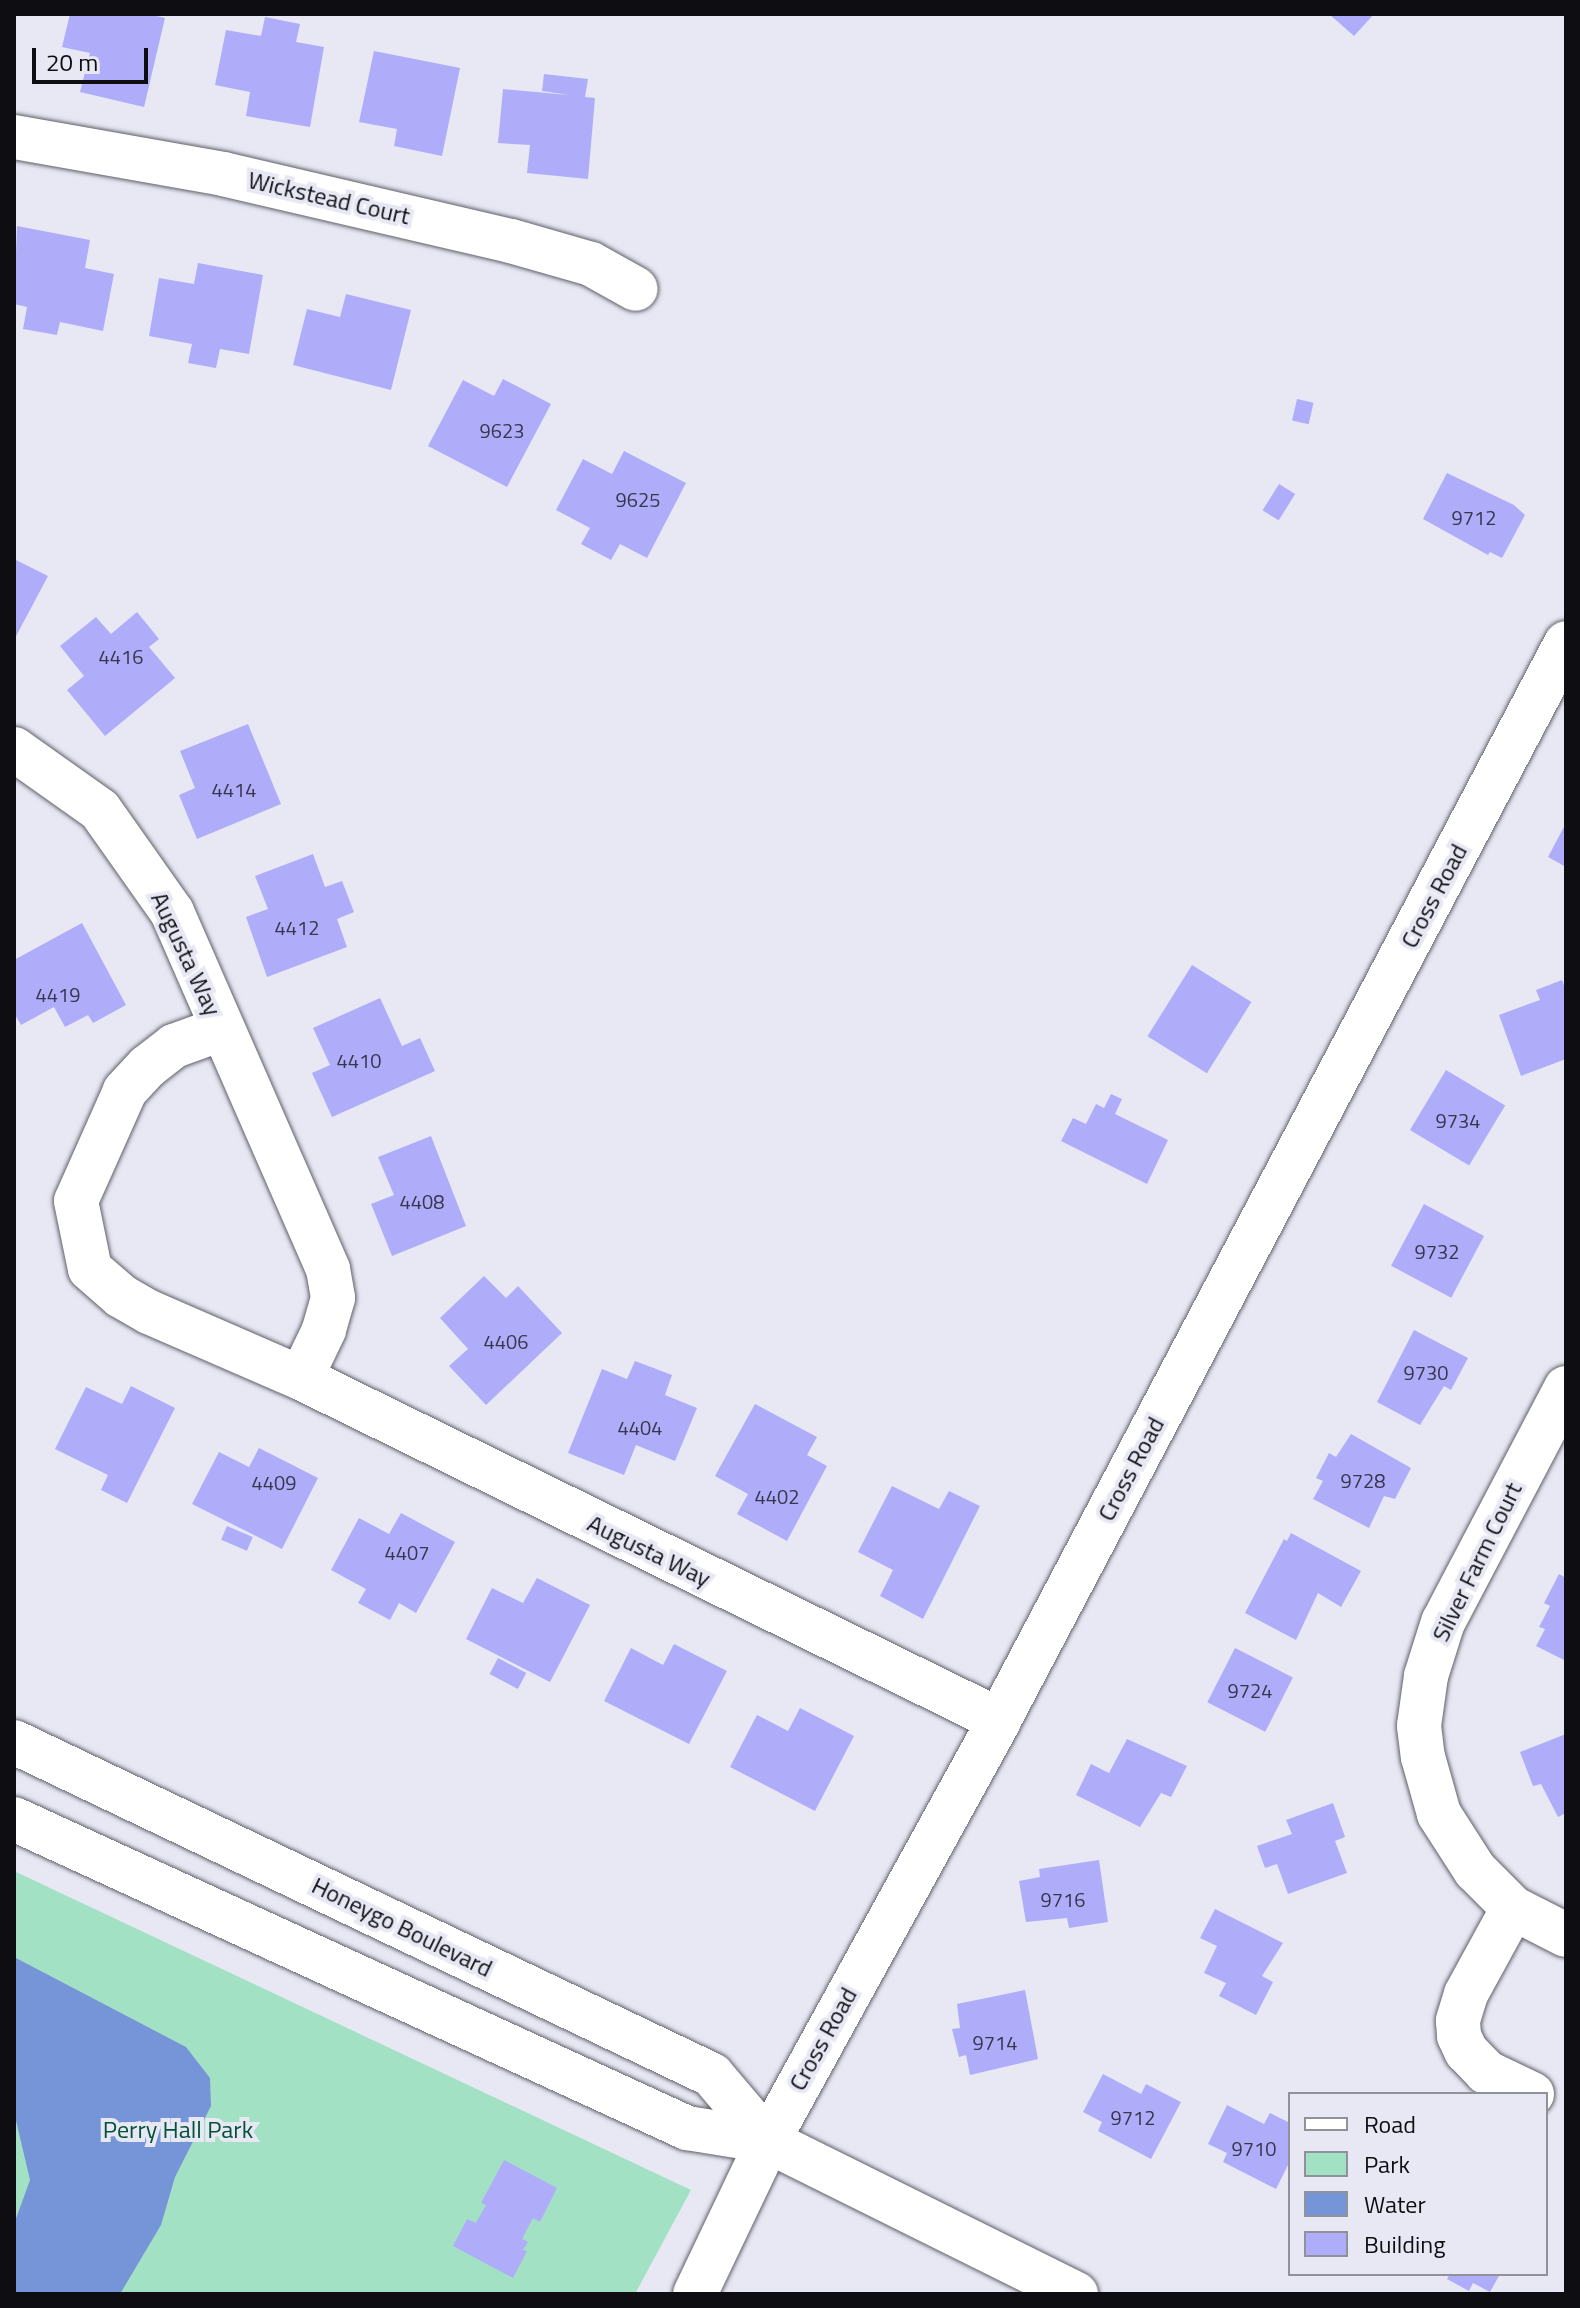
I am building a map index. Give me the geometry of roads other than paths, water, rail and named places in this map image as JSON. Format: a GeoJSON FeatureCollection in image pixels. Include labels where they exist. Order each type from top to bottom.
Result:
{"type":"FeatureCollection","features":[{"type":"Feature","properties":{"kind":"street","name":"Wickstead Court"},"geometry":{"type":"LineString","coordinates":[[14,137],[223,174],[427,220],[591,264],[636,289]]}},
{"type":"Feature","properties":{"kind":"street","name":"Cross Road"},"geometry":{"type":"LineString","coordinates":[[695,2294],[768,2141],[999,1720],[1566,643]]}},
{"type":"Feature","properties":{"kind":"street","name":"Augusta Way"},"geometry":{"type":"LineString","coordinates":[[14,749],[100,810],[172,912],[328,1269],[333,1298],[324,1330],[301,1378]]}},
{"type":"Feature","properties":{"kind":"street","name":"Augusta Way"},"geometry":{"type":"LineString","coordinates":[[221,1029],[174,1046],[147,1067],[125,1091],[76,1201],[90,1269],[121,1296],[149,1312],[301,1378],[999,1720]]}},
{"type":"Feature","properties":{"kind":"street","name":"Silver Farm Court"},"geometry":{"type":"LineString","coordinates":[[1566,1388],[1443,1622],[1426,1676],[1419,1726],[1423,1757],[1439,1814],[1475,1870],[1513,1908],[1566,1935]]}},
{"type":"Feature","properties":{"kind":"street","name":"Honeygo Boulevard"},"geometry":{"type":"LineString","coordinates":[[14,1742],[712,2075],[768,2141]]}},
{"type":"Feature","properties":{"kind":"street","name":"Honeygo Boulevard"},"geometry":{"type":"LineString","coordinates":[[14,1819],[687,2128],[768,2141],[1076,2294]]}},
{"type":"Feature","properties":{"kind":"street"},"geometry":{"type":"LineString","coordinates":[[1513,1908],[1466,1994],[1458,2021],[1459,2036],[1466,2051],[1486,2072],[1528,2092]]}},
{"type":"Feature","properties":{"kind":"water"},"geometry":{"type":"Polygon","coordinates":[[[14,1957],[186,2047],[210,2078],[211,2106],[175,2177],[161,2225],[120,2294],[14,2294],[14,2224],[30,2180],[14,2112],[14,1957]]]}},
{"type":"Feature","properties":{"kind":"park label","name":"Perry Hall Park"},"geometry":{"type":"Point","coordinates":[178,2130]}}]}
